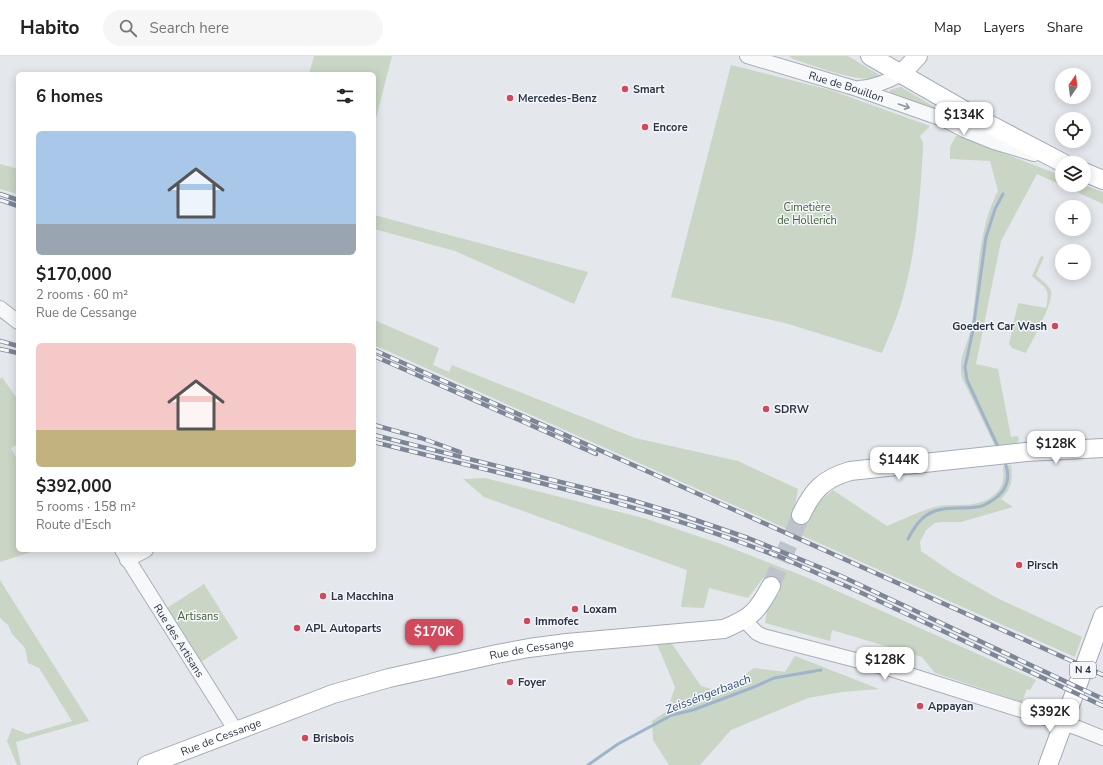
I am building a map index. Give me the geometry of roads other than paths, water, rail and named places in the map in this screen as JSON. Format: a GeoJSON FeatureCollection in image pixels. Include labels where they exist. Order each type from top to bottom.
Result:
{"type":"FeatureCollection","features":[{"type":"Feature","properties":{"kind":"main road"},"geometry":{"type":"LineString","coordinates":[[870,56],[983,121],[1055,159]]}},
{"type":"Feature","properties":{"kind":"main road"},"geometry":{"type":"LineString","coordinates":[[901,74],[918,56]]}},
{"type":"Feature","properties":{"kind":"main road"},"geometry":{"type":"LineString","coordinates":[[1091,175],[1103,180]]}},
{"type":"Feature","properties":{"kind":"main road"},"geometry":{"type":"LineString","coordinates":[[801,515],[815,490],[826,481],[837,475],[850,471],[1003,455],[1103,448]]}},
{"type":"Feature","properties":{"kind":"main road","name":"Rue de Cessange"},"geometry":{"type":"LineString","coordinates":[[147,765],[174,760],[236,731],[334,694],[389,678],[497,654],[567,643],[724,629],[744,620],[760,606],[771,586]]}},
{"type":"Feature","properties":{"kind":"main road","name":"N 4"},"geometry":{"type":"LineString","coordinates":[[1048,765],[1103,616]]}},
{"type":"Feature","properties":{"kind":"street","name":"Rue de Bouillon"},"geometry":{"type":"LineString","coordinates":[[747,56],[854,88],[945,120],[964,130],[994,142],[1055,161]]}},
{"type":"Feature","properties":{"kind":"street"},"geometry":{"type":"LineString","coordinates":[[780,56],[789,68]]}},
{"type":"Feature","properties":{"kind":"street"},"geometry":{"type":"LineString","coordinates":[[854,88],[871,87],[888,82],[901,74]]}},
{"type":"Feature","properties":{"kind":"street","name":"Rue de Bouillon"},"geometry":{"type":"LineString","coordinates":[[945,120],[966,123],[983,121]]}},
{"type":"Feature","properties":{"kind":"street"},"geometry":{"type":"LineString","coordinates":[[0,308],[16,320]]}},
{"type":"Feature","properties":{"kind":"street"},"geometry":{"type":"LineString","coordinates":[[124,555],[137,552]]}},
{"type":"Feature","properties":{"kind":"street","name":"Rue des Artisans"},"geometry":{"type":"LineString","coordinates":[[124,555],[236,731]]}},
{"type":"Feature","properties":{"kind":"street"},"geometry":{"type":"LineString","coordinates":[[744,620],[757,633],[763,636],[894,670],[1063,723],[1103,738]]}},
{"type":"Feature","properties":{"kind":"waterway","name":"Zeisséngerbaach"},"geometry":{"type":"LineString","coordinates":[[999,449],[967,380],[965,367],[973,330],[986,237],[995,209],[1003,194]]}},
{"type":"Feature","properties":{"kind":"waterway","name":"Zeisséngerbaach"},"geometry":{"type":"LineString","coordinates":[[908,539],[919,522],[930,513],[947,509],[982,506],[996,498],[1004,489],[1008,479],[1008,473],[1004,460]]}},
{"type":"Feature","properties":{"kind":"waterway","name":"Zeisséngerbaach"},"geometry":{"type":"LineString","coordinates":[[588,765],[618,744],[672,715],[693,710],[774,678],[821,670]]}},
{"type":"Feature","properties":{"kind":"tunnel"},"geometry":{"type":"LineString","coordinates":[[771,586],[801,515]]}},
{"type":"Feature","properties":{"kind":"railway"},"geometry":{"type":"LineString","coordinates":[[0,194],[16,199]]}},
{"type":"Feature","properties":{"kind":"railway"},"geometry":{"type":"LineString","coordinates":[[0,200],[16,205]]}},
{"type":"Feature","properties":{"kind":"railway"},"geometry":{"type":"LineString","coordinates":[[0,341],[16,345]]}},
{"type":"Feature","properties":{"kind":"railway"},"geometry":{"type":"LineString","coordinates":[[0,349],[16,353]]}},
{"type":"Feature","properties":{"kind":"railway"},"geometry":{"type":"LineString","coordinates":[[376,351],[1103,675]]}},
{"type":"Feature","properties":{"kind":"railway"},"geometry":{"type":"LineString","coordinates":[[376,357],[596,454]]}},
{"type":"Feature","properties":{"kind":"railway"},"geometry":{"type":"LineString","coordinates":[[376,426],[421,438],[460,452]]}},
{"type":"Feature","properties":{"kind":"railway"},"geometry":{"type":"LineString","coordinates":[[376,436],[628,499],[748,538],[841,576],[1103,699]]}},
{"type":"Feature","properties":{"kind":"railway"},"geometry":{"type":"LineString","coordinates":[[376,442],[526,479],[627,506],[726,537],[774,555]]}},
{"type":"Feature","properties":{"kind":"railway"},"geometry":{"type":"LineString","coordinates":[[769,552],[864,594],[1103,706]]}},
{"type":"Feature","properties":{"kind":"place","name":"Smart"},"geometry":{"type":"Point","coordinates":[625,89]}},
{"type":"Feature","properties":{"kind":"place","name":"Mercedes-Benz"},"geometry":{"type":"Point","coordinates":[510,98]}},
{"type":"Feature","properties":{"kind":"place","name":"Encore"},"geometry":{"type":"Point","coordinates":[645,127]}},
{"type":"Feature","properties":{"kind":"place","name":"Goedert Car Wash"},"geometry":{"type":"Point","coordinates":[1055,326]}},
{"type":"Feature","properties":{"kind":"place","name":"SDRW"},"geometry":{"type":"Point","coordinates":[766,409]}},
{"type":"Feature","properties":{"kind":"place","name":"Pirsch"},"geometry":{"type":"Point","coordinates":[1019,565]}},
{"type":"Feature","properties":{"kind":"place","name":"La Macchina"},"geometry":{"type":"Point","coordinates":[323,596]}},
{"type":"Feature","properties":{"kind":"place","name":"Loxam"},"geometry":{"type":"Point","coordinates":[575,609]}},
{"type":"Feature","properties":{"kind":"place","name":"Immofec"},"geometry":{"type":"Point","coordinates":[527,621]}},
{"type":"Feature","properties":{"kind":"place","name":"APL Autoparts"},"geometry":{"type":"Point","coordinates":[297,628]}},
{"type":"Feature","properties":{"kind":"place","name":"Foyer"},"geometry":{"type":"Point","coordinates":[510,682]}},
{"type":"Feature","properties":{"kind":"place","name":"Appayan"},"geometry":{"type":"Point","coordinates":[920,706]}},
{"type":"Feature","properties":{"kind":"place","name":"Brisbois"},"geometry":{"type":"Point","coordinates":[305,738]}},
{"type":"Feature","properties":{"kind":"park label","name":"Cimetière de Hollerich"},"geometry":{"type":"Point","coordinates":[807,213]}},
{"type":"Feature","properties":{"kind":"park label","name":"Artisans"},"geometry":{"type":"Point","coordinates":[198,616]}}]}
